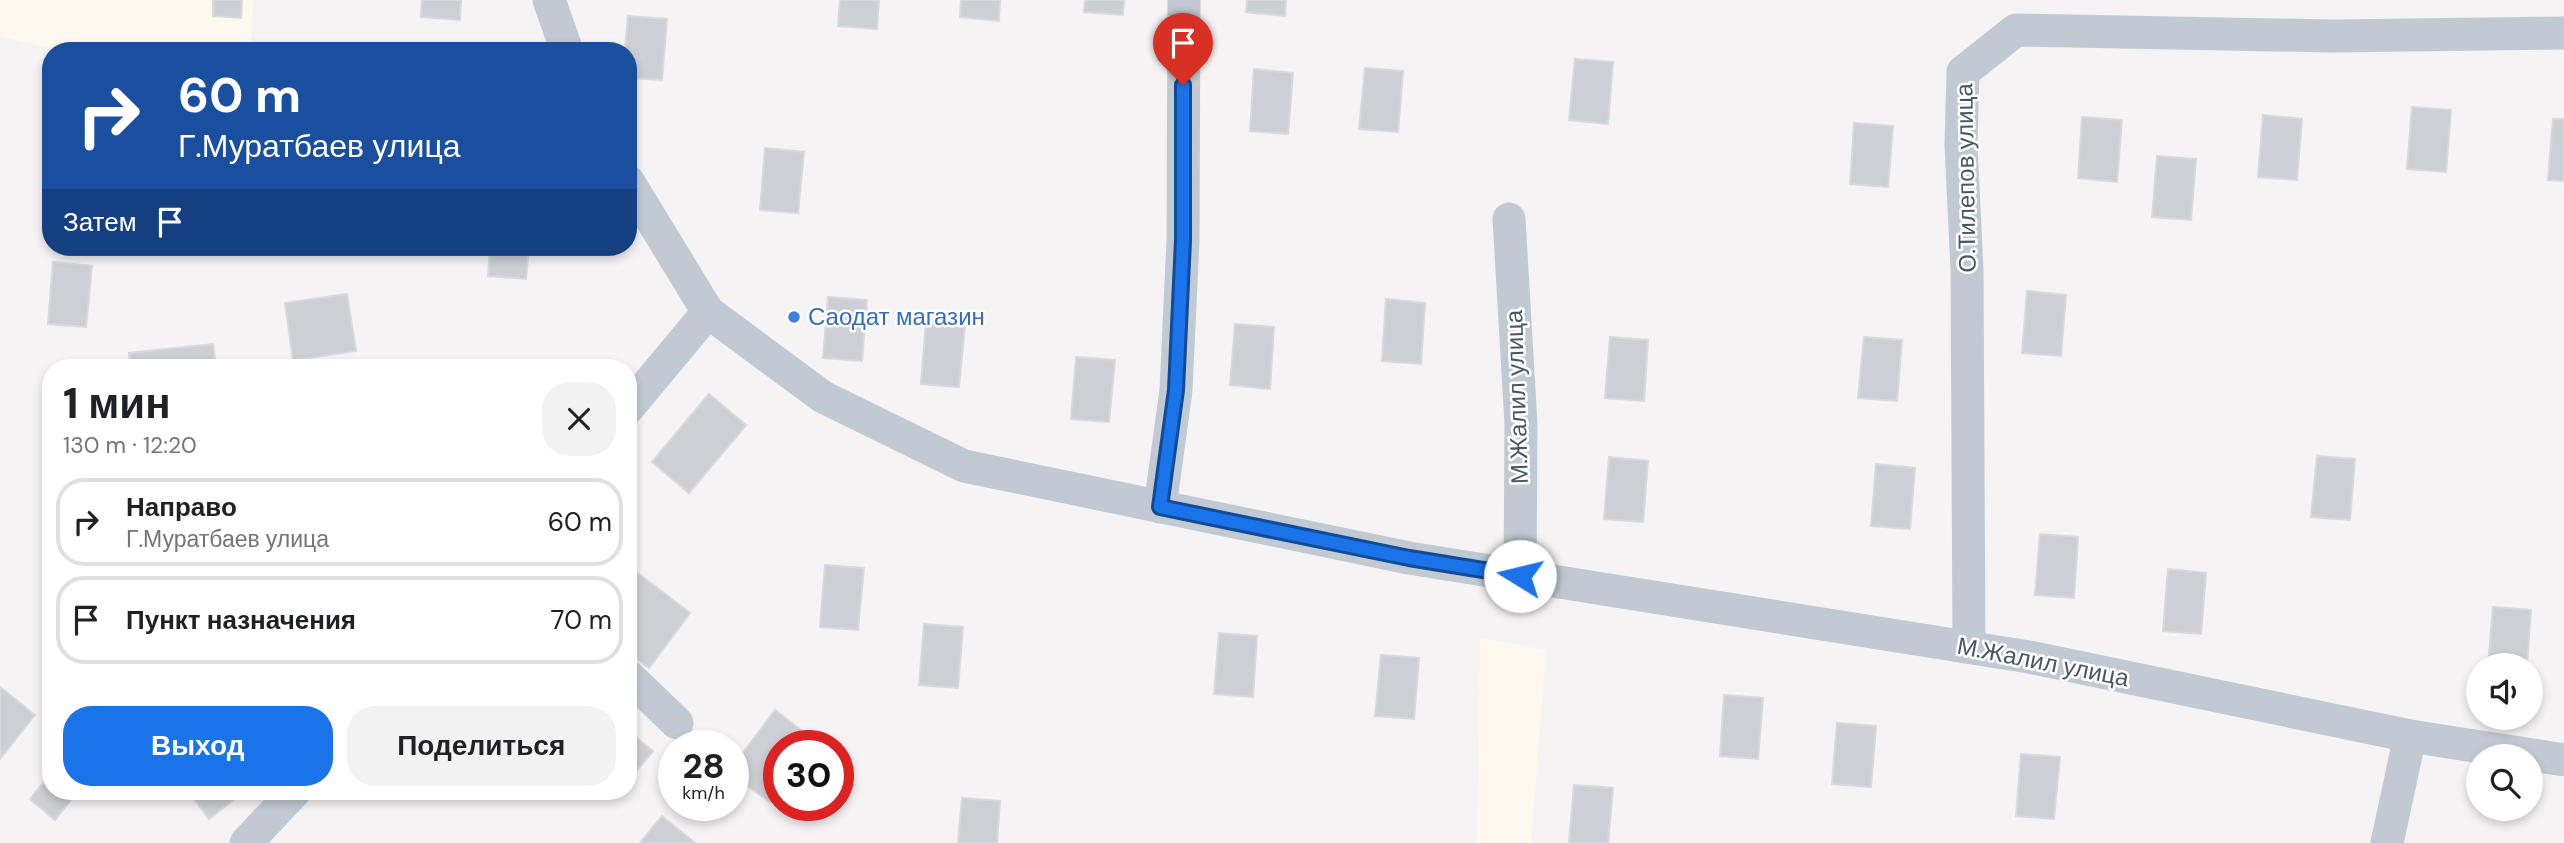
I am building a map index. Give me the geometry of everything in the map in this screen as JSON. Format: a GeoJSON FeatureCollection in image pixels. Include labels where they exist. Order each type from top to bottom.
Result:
{"type":"FeatureCollection","features":[{"type":"Feature","properties":{"kind":"street"},"geometry":{"type":"LineString","coordinates":[[549,0],[564,42]]}},
{"type":"Feature","properties":{"kind":"street"},"geometry":{"type":"LineString","coordinates":[[1160,507],[1176,390],[1183,240],[1184,0]]}},
{"type":"Feature","properties":{"kind":"street","name":"О.Тилепов улица"},"geometry":{"type":"LineString","coordinates":[[1969,647],[1968,305],[1961,145],[1963,72],[2016,30],[2333,36],[2564,33]]}},
{"type":"Feature","properties":{"kind":"street","name":"М.Жалил улица"},"geometry":{"type":"LineString","coordinates":[[637,196],[708,312],[824,397],[964,466],[1409,558],[2029,657],[2410,736],[2564,760]]}},
{"type":"Feature","properties":{"kind":"street","name":"М.Жалил улица"},"geometry":{"type":"LineString","coordinates":[[1509,219],[1521,424],[1520,576]]}},
{"type":"Feature","properties":{"kind":"street"},"geometry":{"type":"LineString","coordinates":[[637,397],[708,312]]}},
{"type":"Feature","properties":{"kind":"street"},"geometry":{"type":"LineString","coordinates":[[637,685],[677,723]]}},
{"type":"Feature","properties":{"kind":"street"},"geometry":{"type":"LineString","coordinates":[[2387,843],[2410,736]]}},
{"type":"Feature","properties":{"kind":"street"},"geometry":{"type":"LineString","coordinates":[[246,843],[287,800]]}},
{"type":"Feature","properties":{"kind":"shaded area"},"geometry":{"type":"Polygon","coordinates":[[[0,0],[253,0],[251,42],[42,42],[42,47],[0,36],[0,0]]]}},
{"type":"Feature","properties":{"kind":"shaded area"},"geometry":{"type":"Polygon","coordinates":[[[1480,638],[1546,650],[1531,843],[1477,843],[1480,638]]]}},
{"type":"Feature","properties":{"kind":"building"},"geometry":{"type":"Polygon","coordinates":[[[213,0],[242,0],[241,18],[213,16],[213,0]]]}},
{"type":"Feature","properties":{"kind":"building"},"geometry":{"type":"Polygon","coordinates":[[[422,0],[461,0],[460,20],[421,17],[422,0]]]}},
{"type":"Feature","properties":{"kind":"building"},"geometry":{"type":"Polygon","coordinates":[[[840,0],[879,0],[877,29],[838,26],[840,0]]]}},
{"type":"Feature","properties":{"kind":"building"},"geometry":{"type":"Polygon","coordinates":[[[961,0],[1000,0],[999,21],[960,17],[961,0]]]}},
{"type":"Feature","properties":{"kind":"building"},"geometry":{"type":"Polygon","coordinates":[[[1085,0],[1124,0],[1123,15],[1084,12],[1085,0]]]}},
{"type":"Feature","properties":{"kind":"building"},"geometry":{"type":"Polygon","coordinates":[[[1247,0],[1286,0],[1285,16],[1246,12],[1247,0]]]}},
{"type":"Feature","properties":{"kind":"building"},"geometry":{"type":"Polygon","coordinates":[[[628,16],[667,19],[662,80],[637,79],[637,42],[626,42],[628,16]]]}},
{"type":"Feature","properties":{"kind":"building"},"geometry":{"type":"Polygon","coordinates":[[[1575,59],[1613,62],[1608,124],[1569,120],[1575,59]]]}},
{"type":"Feature","properties":{"kind":"building"},"geometry":{"type":"Polygon","coordinates":[[[1365,68],[1403,71],[1398,132],[1359,129],[1365,68]]]}},
{"type":"Feature","properties":{"kind":"building"},"geometry":{"type":"Polygon","coordinates":[[[1254,69],[1293,73],[1288,134],[1250,131],[1254,69]]]}},
{"type":"Feature","properties":{"kind":"building"},"geometry":{"type":"Polygon","coordinates":[[[2412,107],[2451,110],[2446,172],[2407,169],[2412,107]]]}},
{"type":"Feature","properties":{"kind":"building"},"geometry":{"type":"Polygon","coordinates":[[[2263,115],[2302,119],[2297,180],[2258,177],[2263,115]]]}},
{"type":"Feature","properties":{"kind":"building"},"geometry":{"type":"Polygon","coordinates":[[[2082,117],[2122,120],[2117,182],[2078,178],[2082,117]]]}},
{"type":"Feature","properties":{"kind":"building"},"geometry":{"type":"Polygon","coordinates":[[[2553,119],[2564,119],[2564,181],[2548,180],[2553,119]]]}},
{"type":"Feature","properties":{"kind":"building"},"geometry":{"type":"Polygon","coordinates":[[[1854,123],[1893,126],[1888,187],[1850,184],[1854,123]]]}},
{"type":"Feature","properties":{"kind":"building"},"geometry":{"type":"Polygon","coordinates":[[[765,148],[804,152],[798,213],[760,210],[765,148]]]}},
{"type":"Feature","properties":{"kind":"building"},"geometry":{"type":"Polygon","coordinates":[[[2157,156],[2196,159],[2191,220],[2152,217],[2157,156]]]}},
{"type":"Feature","properties":{"kind":"building"},"geometry":{"type":"Polygon","coordinates":[[[489,256],[528,256],[526,279],[488,276],[489,256]]]}},
{"type":"Feature","properties":{"kind":"building"},"geometry":{"type":"Polygon","coordinates":[[[53,262],[92,266],[86,327],[48,324],[53,262]]]}},
{"type":"Feature","properties":{"kind":"building"},"geometry":{"type":"Polygon","coordinates":[[[2027,291],[2066,295],[2061,356],[2022,353],[2027,291]]]}},
{"type":"Feature","properties":{"kind":"building"},"geometry":{"type":"Polygon","coordinates":[[[347,294],[356,351],[293,359],[285,303],[347,294]]]}},
{"type":"Feature","properties":{"kind":"building"},"geometry":{"type":"Polygon","coordinates":[[[828,297],[867,300],[862,361],[823,358],[828,297]]]}},
{"type":"Feature","properties":{"kind":"building"},"geometry":{"type":"Polygon","coordinates":[[[1386,299],[1425,303],[1421,364],[1382,361],[1386,299]]]}},
{"type":"Feature","properties":{"kind":"building"},"geometry":{"type":"Polygon","coordinates":[[[926,322],[965,325],[959,387],[921,384],[926,322]]]}},
{"type":"Feature","properties":{"kind":"building"},"geometry":{"type":"Polygon","coordinates":[[[1235,324],[1274,327],[1270,389],[1230,385],[1235,324]]]}},
{"type":"Feature","properties":{"kind":"building"},"geometry":{"type":"Polygon","coordinates":[[[1610,337],[1648,340],[1644,401],[1605,398],[1610,337]]]}},
{"type":"Feature","properties":{"kind":"building"},"geometry":{"type":"Polygon","coordinates":[[[1864,337],[1902,340],[1897,401],[1858,398],[1864,337]]]}},
{"type":"Feature","properties":{"kind":"building"},"geometry":{"type":"Polygon","coordinates":[[[213,344],[215,359],[129,359],[129,353],[213,344]]]}},
{"type":"Feature","properties":{"kind":"building"},"geometry":{"type":"Polygon","coordinates":[[[1076,357],[1115,360],[1109,422],[1071,419],[1076,357]]]}},
{"type":"Feature","properties":{"kind":"building"},"geometry":{"type":"Polygon","coordinates":[[[709,394],[746,425],[689,493],[652,462],[709,394]]]}},
{"type":"Feature","properties":{"kind":"building"},"geometry":{"type":"Polygon","coordinates":[[[2317,456],[2355,459],[2350,520],[2311,517],[2317,456]]]}},
{"type":"Feature","properties":{"kind":"building"},"geometry":{"type":"Polygon","coordinates":[[[1609,457],[1648,461],[1643,522],[1604,519],[1609,457]]]}},
{"type":"Feature","properties":{"kind":"building"},"geometry":{"type":"Polygon","coordinates":[[[1876,464],[1915,468],[1910,529],[1871,526],[1876,464]]]}},
{"type":"Feature","properties":{"kind":"building"},"geometry":{"type":"Polygon","coordinates":[[[2040,534],[2078,537],[2074,598],[2035,595],[2040,534]]]}},
{"type":"Feature","properties":{"kind":"building"},"geometry":{"type":"Polygon","coordinates":[[[825,565],[864,568],[858,630],[820,627],[825,565]]]}},
{"type":"Feature","properties":{"kind":"building"},"geometry":{"type":"Polygon","coordinates":[[[2168,569],[2206,573],[2201,634],[2163,631],[2168,569]]]}},
{"type":"Feature","properties":{"kind":"building"},"geometry":{"type":"Polygon","coordinates":[[[637,573],[690,613],[649,668],[637,659],[637,573]]]}},
{"type":"Feature","properties":{"kind":"building"},"geometry":{"type":"Polygon","coordinates":[[[2493,607],[2531,610],[2528,653],[2489,653],[2493,607]]]}},
{"type":"Feature","properties":{"kind":"building"},"geometry":{"type":"Polygon","coordinates":[[[924,624],[963,627],[958,688],[919,685],[924,624]]]}},
{"type":"Feature","properties":{"kind":"building"},"geometry":{"type":"Polygon","coordinates":[[[1219,633],[1257,636],[1253,697],[1214,694],[1219,633]]]}},
{"type":"Feature","properties":{"kind":"building"},"geometry":{"type":"Polygon","coordinates":[[[1381,655],[1419,658],[1414,719],[1375,716],[1381,655]]]}},
{"type":"Feature","properties":{"kind":"building"},"geometry":{"type":"Polygon","coordinates":[[[0,687],[35,715],[0,759],[0,687]]]}},
{"type":"Feature","properties":{"kind":"building"},"geometry":{"type":"Polygon","coordinates":[[[1724,695],[1763,698],[1758,759],[1720,756],[1724,695]]]}},
{"type":"Feature","properties":{"kind":"building"},"geometry":{"type":"Polygon","coordinates":[[[775,710],[801,730],[763,730],[763,797],[749,787],[749,745],[775,710]]]}},
{"type":"Feature","properties":{"kind":"building"},"geometry":{"type":"Polygon","coordinates":[[[1837,723],[1876,726],[1871,787],[1832,784],[1837,723]]]}},
{"type":"Feature","properties":{"kind":"building"},"geometry":{"type":"Polygon","coordinates":[[[637,738],[653,751],[637,770],[637,738]]]}},
{"type":"Feature","properties":{"kind":"building"},"geometry":{"type":"Polygon","coordinates":[[[2021,754],[2060,757],[2054,819],[2016,816],[2021,754]]]}},
{"type":"Feature","properties":{"kind":"building"},"geometry":{"type":"Polygon","coordinates":[[[42,784],[42,800],[71,800],[55,820],[30,799],[42,784]]]}},
{"type":"Feature","properties":{"kind":"building"},"geometry":{"type":"Polygon","coordinates":[[[1574,785],[1613,788],[1608,843],[1569,843],[1574,785]]]}},
{"type":"Feature","properties":{"kind":"building"},"geometry":{"type":"Polygon","coordinates":[[[962,798],[1000,801],[997,843],[958,843],[962,798]]]}},
{"type":"Feature","properties":{"kind":"building"},"geometry":{"type":"Polygon","coordinates":[[[195,800],[233,800],[209,819],[195,800]]]}},
{"type":"Feature","properties":{"kind":"building"},"geometry":{"type":"Polygon","coordinates":[[[658,821],[668,821],[695,843],[640,843],[658,821]]]}},
{"type":"Feature","properties":{"kind":"place","name":"Саодат магазин"},"geometry":{"type":"Point","coordinates":[794,317]}},
{"type":"Feature","properties":{"kind":"route"},"geometry":{"type":"LineString","coordinates":[[1183,85],[1183,240],[1176,390],[1160,507],[1409,558],[1520,576]]}}]}
